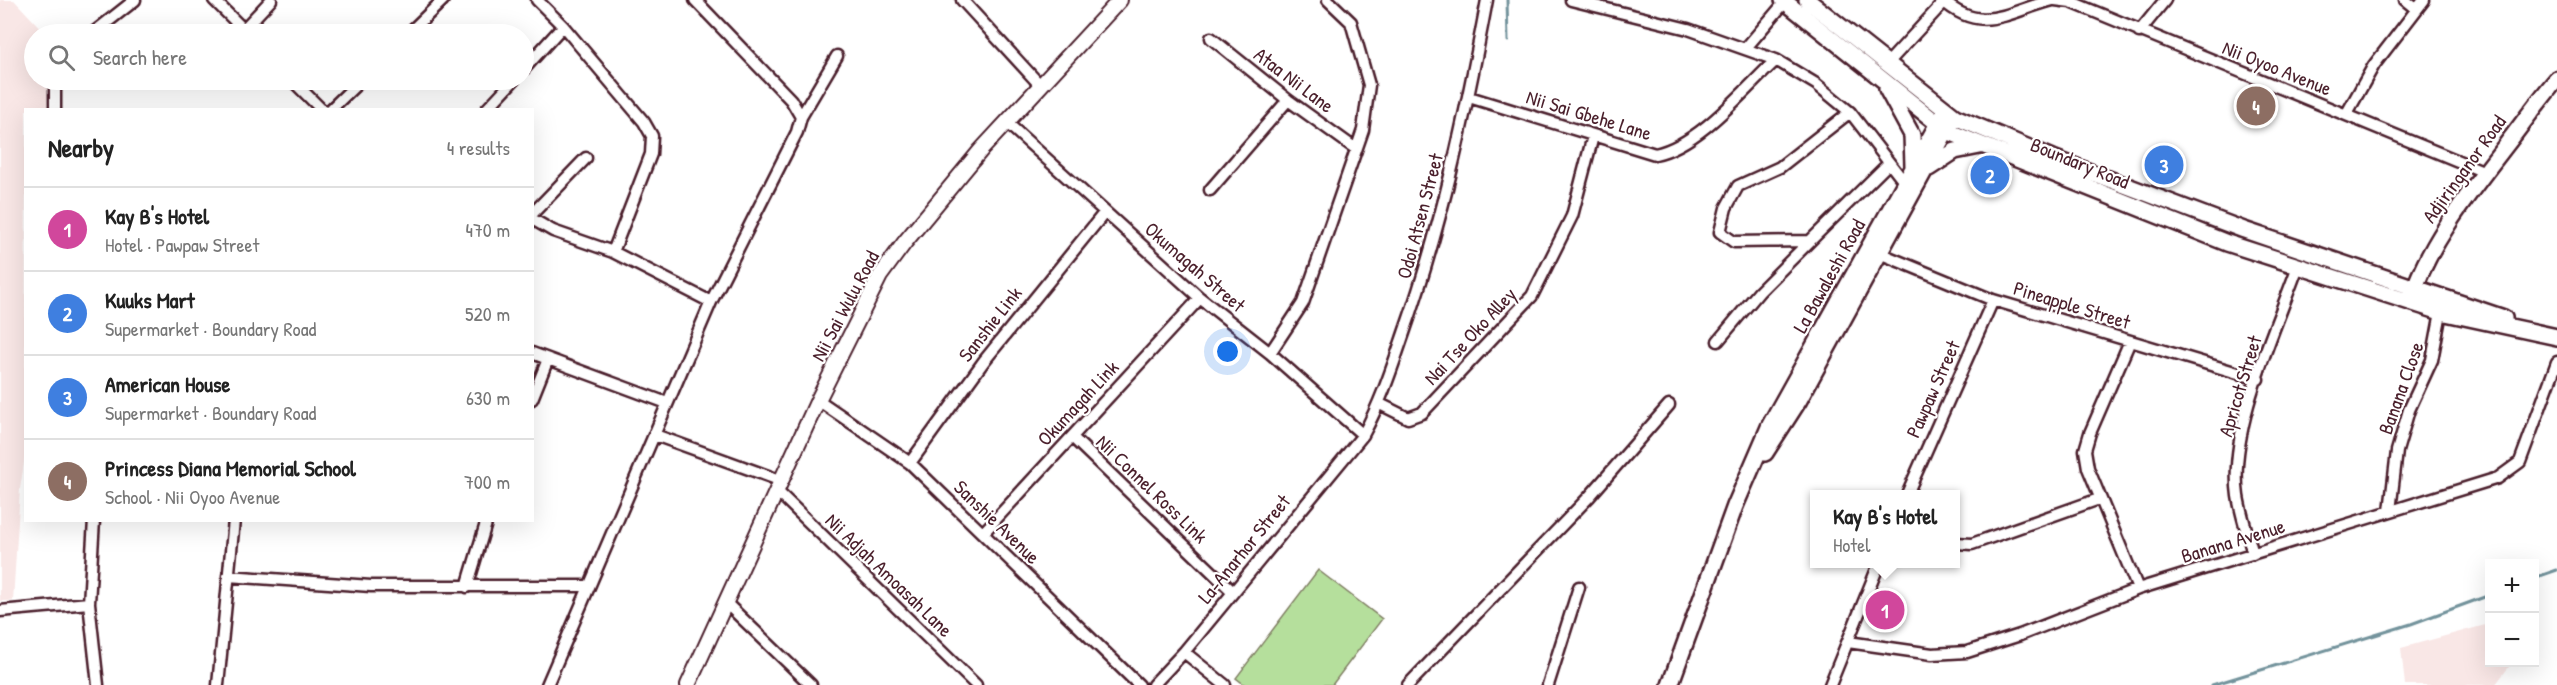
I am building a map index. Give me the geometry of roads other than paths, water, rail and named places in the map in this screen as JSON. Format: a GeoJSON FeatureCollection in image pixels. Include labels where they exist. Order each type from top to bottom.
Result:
{"type":"FeatureCollection","features":[{"type":"Feature","properties":{"kind":"main road","name":"Boundary Road"},"geometry":{"type":"LineString","coordinates":[[1807,0],[1950,114],[2412,296],[2441,312],[2557,337]]}},
{"type":"Feature","properties":{"kind":"main road","name":"Boundary Road"},"geometry":{"type":"LineString","coordinates":[[1784,1],[1942,128],[1981,146],[2227,243],[2298,267],[2514,321],[2537,332]]}},
{"type":"Feature","properties":{"kind":"main road","name":"Adjiringanor Road"},"geometry":{"type":"LineString","coordinates":[[2412,296],[2439,240],[2485,172],[2557,79]]}},
{"type":"Feature","properties":{"kind":"main road"},"geometry":{"type":"LineString","coordinates":[[1883,81],[1912,135],[1919,169],[1955,151],[1981,146]]}},
{"type":"Feature","properties":{"kind":"main road","name":"La Bawaleshi Road"},"geometry":{"type":"LineString","coordinates":[[1755,465],[1773,444],[1799,400],[1879,253],[1919,169],[1950,114]]}},
{"type":"Feature","properties":{"kind":"main road","name":"La Bawaleshi Road"},"geometry":{"type":"LineString","coordinates":[[1670,685],[1732,514],[1755,465],[1770,425],[1905,183],[1919,169]]}},
{"type":"Feature","properties":{"kind":"street"},"geometry":{"type":"LineString","coordinates":[[105,24],[135,0]]}},
{"type":"Feature","properties":{"kind":"street"},"geometry":{"type":"LineString","coordinates":[[214,0],[238,24]]}},
{"type":"Feature","properties":{"kind":"street"},"geometry":{"type":"LineString","coordinates":[[252,24],[271,0]]}},
{"type":"Feature","properties":{"kind":"street"},"geometry":{"type":"LineString","coordinates":[[418,24],[443,0]]}},
{"type":"Feature","properties":{"kind":"street"},"geometry":{"type":"LineString","coordinates":[[537,0],[644,122],[652,136],[651,154],[613,252]]}},
{"type":"Feature","properties":{"kind":"street"},"geometry":{"type":"LineString","coordinates":[[695,0],[791,100],[801,117]]}},
{"type":"Feature","properties":{"kind":"street"},"geometry":{"type":"LineString","coordinates":[[962,0],[1041,85]]}},
{"type":"Feature","properties":{"kind":"street","name":"Nii Sai Wulu Road"},"geometry":{"type":"LineString","coordinates":[[688,685],[818,400],[880,276],[912,232],[1006,122],[1120,0]]}},
{"type":"Feature","properties":{"kind":"street"},"geometry":{"type":"LineString","coordinates":[[1270,353],[1303,303],[1363,130],[1369,85],[1351,22],[1328,0]]}},
{"type":"Feature","properties":{"kind":"street","name":"Odoi Atsen Street"},"geometry":{"type":"LineString","coordinates":[[1363,435],[1380,404],[1426,269],[1469,97],[1487,0]]}},
{"type":"Feature","properties":{"kind":"street"},"geometry":{"type":"LineString","coordinates":[[1571,0],[1688,29],[1776,60],[1816,84],[1850,112],[1905,183]]}},
{"type":"Feature","properties":{"kind":"street","name":"Nii Oyoo Avenue"},"geometry":{"type":"LineString","coordinates":[[1943,1],[1962,16],[1987,21],[2054,0],[2071,2],[2139,32],[2485,172]]}},
{"type":"Feature","properties":{"kind":"street"},"geometry":{"type":"LineString","coordinates":[[2139,32],[2165,0]]}},
{"type":"Feature","properties":{"kind":"street"},"geometry":{"type":"LineString","coordinates":[[2405,0],[2416,9]]}},
{"type":"Feature","properties":{"kind":"street"},"geometry":{"type":"LineString","coordinates":[[2346,115],[2374,65],[2424,0]]}},
{"type":"Feature","properties":{"kind":"street"},"geometry":{"type":"LineString","coordinates":[[1745,49],[1784,1]]}},
{"type":"Feature","properties":{"kind":"street"},"geometry":{"type":"LineString","coordinates":[[1886,64],[1943,1]]}},
{"type":"Feature","properties":{"kind":"street"},"geometry":{"type":"LineString","coordinates":[[534,58],[562,26]]}},
{"type":"Feature","properties":{"kind":"street","name":"Ataa Nii Lane"},"geometry":{"type":"LineString","coordinates":[[1211,38],[1288,100],[1356,149]]}},
{"type":"Feature","properties":{"kind":"street"},"geometry":{"type":"LineString","coordinates":[[547,685],[711,302],[797,132],[801,117],[837,56]]}},
{"type":"Feature","properties":{"kind":"street","name":"Nii Sai Gbehe Lane"},"geometry":{"type":"LineString","coordinates":[[1469,97],[1654,154],[1681,144],[1715,118],[1776,60]]}},
{"type":"Feature","properties":{"kind":"street"},"geometry":{"type":"LineString","coordinates":[[55,90],[55,108]]}},
{"type":"Feature","properties":{"kind":"street"},"geometry":{"type":"LineString","coordinates":[[302,90],[320,108]]}},
{"type":"Feature","properties":{"kind":"street"},"geometry":{"type":"LineString","coordinates":[[332,108],[351,90]]}},
{"type":"Feature","properties":{"kind":"street"},"geometry":{"type":"LineString","coordinates":[[488,108],[505,90]]}},
{"type":"Feature","properties":{"kind":"street"},"geometry":{"type":"LineString","coordinates":[[1210,189],[1288,100]]}},
{"type":"Feature","properties":{"kind":"street"},"geometry":{"type":"LineString","coordinates":[[1810,241],[1734,242],[1720,232],[1726,208],[1738,186],[1780,167],[1850,112]]}},
{"type":"Feature","properties":{"kind":"street","name":"Okumagah Street"},"geometry":{"type":"LineString","coordinates":[[1006,122],[1200,298],[1270,353],[1363,435]]}},
{"type":"Feature","properties":{"kind":"street","name":"Nai Tse Oko Alley"},"geometry":{"type":"LineString","coordinates":[[1380,404],[1408,418],[1422,413],[1524,308],[1572,216],[1593,136]]}},
{"type":"Feature","properties":{"kind":"street"},"geometry":{"type":"LineString","coordinates":[[534,212],[586,158]]}},
{"type":"Feature","properties":{"kind":"street"},"geometry":{"type":"LineString","coordinates":[[1718,341],[1759,292],[1889,164]]}},
{"type":"Feature","properties":{"kind":"street","name":"Sanshie Link"},"geometry":{"type":"LineString","coordinates":[[909,463],[984,361],[1105,212]]}},
{"type":"Feature","properties":{"kind":"street"},"geometry":{"type":"LineString","coordinates":[[534,220],[553,231],[613,252],[711,302]]}},
{"type":"Feature","properties":{"kind":"street","name":"Pineapple Street"},"geometry":{"type":"LineString","coordinates":[[1879,253],[1993,300],[2258,380]]}},
{"type":"Feature","properties":{"kind":"street","name":"Apricot Street"},"geometry":{"type":"LineString","coordinates":[[2253,554],[2238,495],[2240,438],[2298,267]]}},
{"type":"Feature","properties":{"kind":"street","name":"Okumagah Link"},"geometry":{"type":"LineString","coordinates":[[983,533],[1200,298]]}},
{"type":"Feature","properties":{"kind":"street","name":"Pawpaw Street"},"geometry":{"type":"LineString","coordinates":[[1908,490],[1993,300]]}},
{"type":"Feature","properties":{"kind":"street","name":"Banana Close"},"geometry":{"type":"LineString","coordinates":[[2390,512],[2397,451],[2409,410],[2432,360],[2441,312]]}},
{"type":"Feature","properties":{"kind":"street"},"geometry":{"type":"LineString","coordinates":[[2130,341],[2085,450],[2088,468],[2099,500],[2138,589]]}},
{"type":"Feature","properties":{"kind":"street"},"geometry":{"type":"LineString","coordinates":[[534,354],[667,403]]}},
{"type":"Feature","properties":{"kind":"street"},"geometry":{"type":"LineString","coordinates":[[534,394],[549,359]]}},
{"type":"Feature","properties":{"kind":"street","name":"Banana Avenue"},"geometry":{"type":"LineString","coordinates":[[1848,642],[1932,654],[1967,652],[2138,589],[2498,478],[2520,462],[2557,362]]}},
{"type":"Feature","properties":{"kind":"street","name":"Sanshie Avenue"},"geometry":{"type":"LineString","coordinates":[[818,400],[909,463],[1139,685]]}},
{"type":"Feature","properties":{"kind":"street"},"geometry":{"type":"LineString","coordinates":[[1408,685],[1589,497],[1669,405]]}},
{"type":"Feature","properties":{"kind":"street"},"geometry":{"type":"LineString","coordinates":[[655,435],[780,486]]}},
{"type":"Feature","properties":{"kind":"street","name":"La-Anarhor Street"},"geometry":{"type":"LineString","coordinates":[[1153,685],[1184,652],[1363,435]]}},
{"type":"Feature","properties":{"kind":"street","name":"Nii Connel Ross Link"},"geometry":{"type":"LineString","coordinates":[[1072,437],[1232,591]]}},
{"type":"Feature","properties":{"kind":"street","name":"Nii Adjah Amoasah Lane"},"geometry":{"type":"LineString","coordinates":[[780,486],[976,685]]}},
{"type":"Feature","properties":{"kind":"street"},"geometry":{"type":"LineString","coordinates":[[1960,543],[1972,544],[2099,500]]}},
{"type":"Feature","properties":{"kind":"street"},"geometry":{"type":"LineString","coordinates":[[94,522],[89,603],[98,685]]}},
{"type":"Feature","properties":{"kind":"street"},"geometry":{"type":"LineString","coordinates":[[218,685],[234,522]]}},
{"type":"Feature","properties":{"kind":"street"},"geometry":{"type":"LineString","coordinates":[[467,587],[486,522]]}},
{"type":"Feature","properties":{"kind":"street"},"geometry":{"type":"LineString","coordinates":[[1830,685],[1877,568]]}},
{"type":"Feature","properties":{"kind":"street"},"geometry":{"type":"LineString","coordinates":[[228,576],[371,586],[588,586]]}},
{"type":"Feature","properties":{"kind":"street"},"geometry":{"type":"LineString","coordinates":[[1548,685],[1580,587]]}},
{"type":"Feature","properties":{"kind":"street"},"geometry":{"type":"LineString","coordinates":[[725,602],[811,685]]}},
{"type":"Feature","properties":{"kind":"street"},"geometry":{"type":"LineString","coordinates":[[0,611],[89,603]]}},
{"type":"Feature","properties":{"kind":"street"},"geometry":{"type":"LineString","coordinates":[[1184,652],[1225,685]]}},
{"type":"Feature","properties":{"kind":"waterway"},"geometry":{"type":"LineString","coordinates":[[1507,0],[1508,41]]}},
{"type":"Feature","properties":{"kind":"waterway"},"geometry":{"type":"LineString","coordinates":[[2539,576],[2557,570]]}},
{"type":"Feature","properties":{"kind":"waterway"},"geometry":{"type":"LineString","coordinates":[[2212,685],[2411,624],[2485,597]]}},
{"type":"Feature","properties":{"kind":"place","name":"Princess Diana Memorial School"},"geometry":{"type":"Point","coordinates":[2256,106]}},
{"type":"Feature","properties":{"kind":"place","name":"American House"},"geometry":{"type":"Point","coordinates":[2164,165]}},
{"type":"Feature","properties":{"kind":"place","name":"Kuuks Mart"},"geometry":{"type":"Point","coordinates":[1990,175]}},
{"type":"Feature","properties":{"kind":"place","name":"Kay B's Hotel"},"geometry":{"type":"Point","coordinates":[1885,610]}}]}
